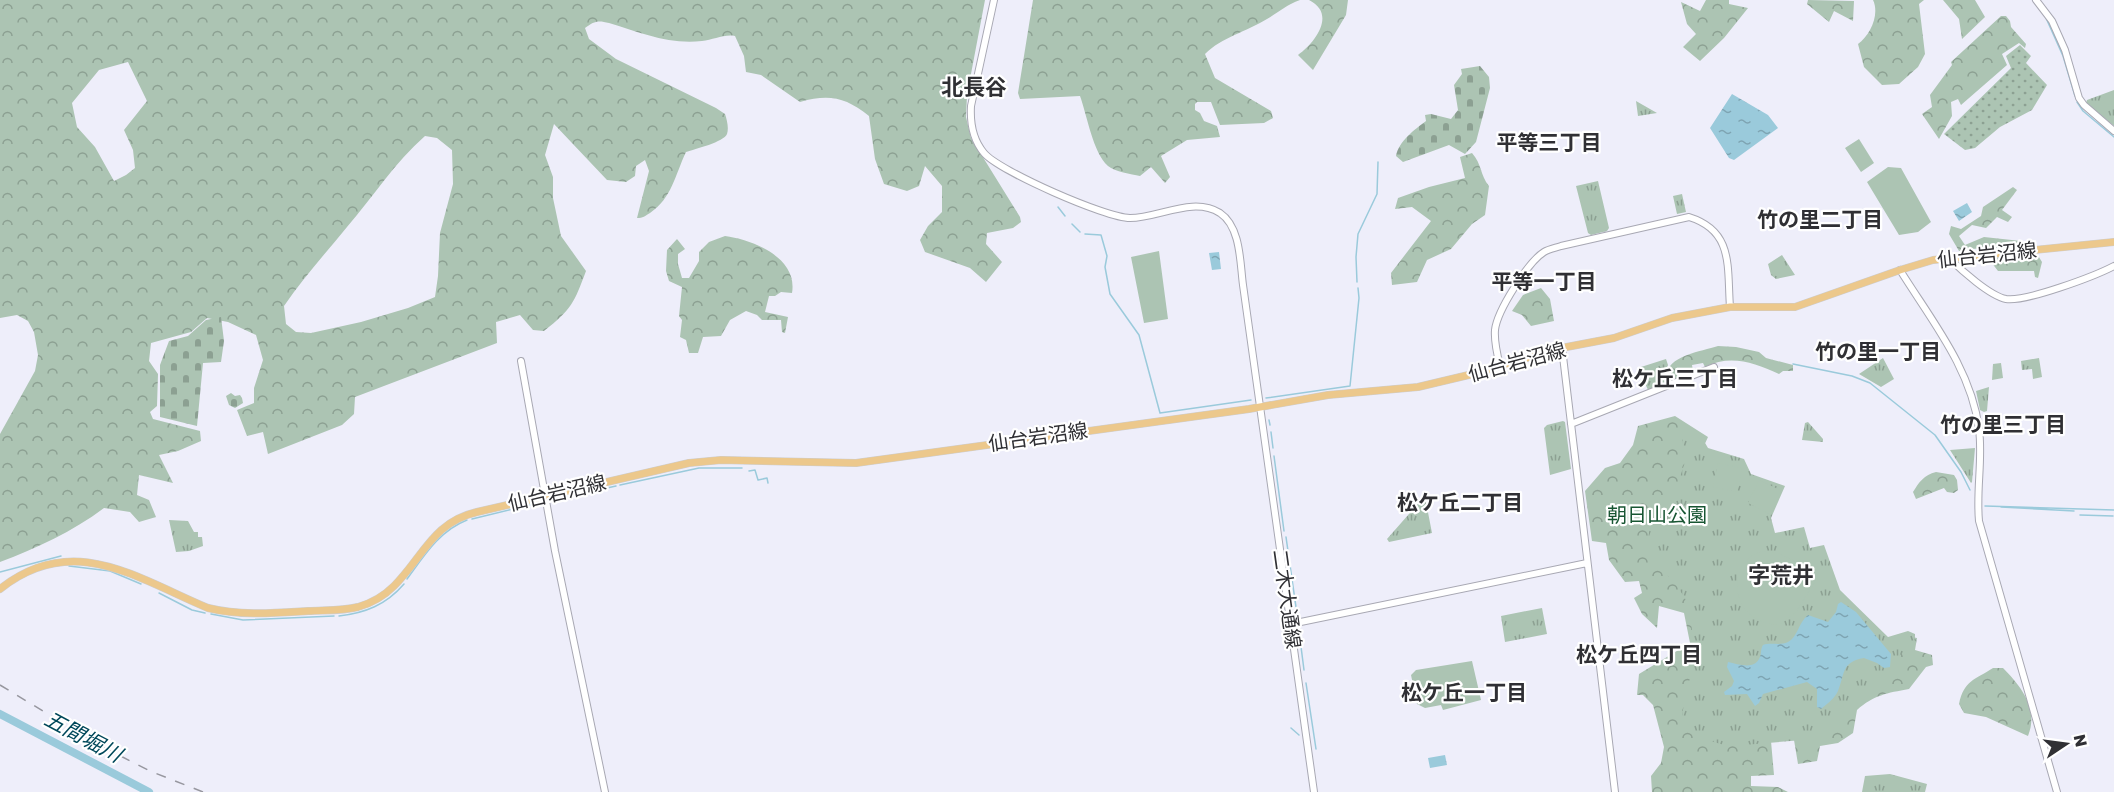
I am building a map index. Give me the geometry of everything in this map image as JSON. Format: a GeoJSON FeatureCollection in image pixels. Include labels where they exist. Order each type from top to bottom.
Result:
{"type":"FeatureCollection","features":[{"type":"Feature","properties":{"kind":"main road","name":"仙台岩沼線"},"geometry":{"type":"LineString","coordinates":[[0,589],[21,575],[42,566],[79,561],[114,567],[217,610],[246,613],[349,608],[367,604],[388,592],[436,534],[449,523],[469,514],[704,461],[856,463],[1354,392],[1418,387],[1562,348],[1614,338],[1672,318],[1730,307],[1795,307],[1900,270],[1949,258],[2114,242]]}},
{"type":"Feature","properties":{"kind":"street","name":"二木大通線"},"geometry":{"type":"LineString","coordinates":[[994,0],[971,106],[972,129],[981,149],[993,162],[1110,216],[1141,218],[1200,206],[1221,214],[1231,226],[1236,237],[1314,792]]}},
{"type":"Feature","properties":{"kind":"street"},"geometry":{"type":"LineString","coordinates":[[2036,0],[2044,9],[2056,31],[2084,105],[2114,131]]}},
{"type":"Feature","properties":{"kind":"street"},"geometry":{"type":"LineString","coordinates":[[1500,366],[1494,339],[1497,317],[1504,301],[1542,253],[1561,246],[1689,217],[1701,221],[1713,229],[1722,241],[1725,250],[1730,307]]}},
{"type":"Feature","properties":{"kind":"street"},"geometry":{"type":"LineString","coordinates":[[1949,258],[1997,296],[2008,299],[2027,298],[2114,266]]}},
{"type":"Feature","properties":{"kind":"street"},"geometry":{"type":"LineString","coordinates":[[1900,270],[1957,359],[1973,398],[1980,439],[1977,499],[1979,521],[2057,792]]}},
{"type":"Feature","properties":{"kind":"street"},"geometry":{"type":"LineString","coordinates":[[1562,348],[1615,792]]}},
{"type":"Feature","properties":{"kind":"street"},"geometry":{"type":"LineString","coordinates":[[521,361],[555,551],[605,792]]}},
{"type":"Feature","properties":{"kind":"street"},"geometry":{"type":"LineString","coordinates":[[1571,424],[1714,367]]}},
{"type":"Feature","properties":{"kind":"street"},"geometry":{"type":"LineString","coordinates":[[1291,624],[1587,563]]}},
{"type":"Feature","properties":{"kind":"green space"},"geometry":{"type":"Polygon","coordinates":[[[0,0],[985,0],[967,95],[966,117],[971,138],[1021,222],[1013,228],[987,233],[986,244],[1002,262],[986,282],[970,268],[925,252],[920,240],[928,226],[942,212],[942,186],[925,166],[919,186],[907,191],[884,184],[875,159],[869,116],[852,105],[836,99],[820,98],[800,102],[761,75],[746,72],[744,56],[735,36],[702,41],[678,41],[654,37],[599,21],[585,28],[589,39],[616,59],[725,114],[728,132],[721,140],[686,152],[672,186],[663,200],[650,213],[637,218],[649,171],[645,160],[636,166],[635,176],[626,182],[607,180],[554,124],[545,155],[553,177],[553,198],[561,236],[586,271],[571,305],[544,331],[533,330],[520,315],[496,322],[497,343],[355,397],[354,414],[342,425],[268,454],[263,432],[247,436],[237,410],[254,403],[254,388],[263,360],[256,335],[228,322],[207,318],[191,332],[151,343],[149,361],[158,374],[157,406],[150,412],[153,419],[200,431],[201,441],[178,451],[159,455],[173,483],[139,475],[137,495],[149,500],[156,517],[139,522],[130,512],[104,508],[54,539],[0,562],[0,434],[35,371],[38,355],[34,332],[28,321],[17,315],[0,318],[0,0]],[[128,62],[99,70],[72,103],[77,127],[95,147],[114,181],[135,168],[133,150],[124,130],[147,101],[128,62]],[[425,136],[394,168],[284,306],[286,324],[296,332],[311,333],[361,322],[435,297],[440,233],[453,184],[452,150],[437,138],[425,136]]]}},
{"type":"Feature","properties":{"kind":"green space"},"geometry":{"type":"Polygon","coordinates":[[[1033,0],[1300,0],[1259,24],[1219,43],[1205,54],[1215,78],[1271,111],[1273,118],[1264,123],[1220,125],[1211,102],[1197,102],[1195,110],[1200,113],[1204,121],[1217,126],[1220,137],[1187,140],[1161,156],[1170,177],[1165,183],[1151,167],[1140,176],[1111,168],[1098,152],[1080,96],[1020,99],[1018,93],[1033,0]]]}},
{"type":"Feature","properties":{"kind":"green space"},"geometry":{"type":"Polygon","coordinates":[[[1309,0],[1348,0],[1346,15],[1313,70],[1298,55],[1316,36],[1322,20],[1317,6],[1309,0]]]}},
{"type":"Feature","properties":{"kind":"green space"},"geometry":{"type":"Polygon","coordinates":[[[1706,0],[1729,0],[1729,4],[1748,8],[1724,38],[1700,61],[1683,47],[1696,34],[1687,24],[1681,2],[1700,11],[1706,0]]]}},
{"type":"Feature","properties":{"kind":"green space"},"geometry":{"type":"Polygon","coordinates":[[[1808,0],[1854,1],[1853,21],[1834,11],[1829,22],[1807,4],[1808,0]]]}},
{"type":"Feature","properties":{"kind":"green space"},"geometry":{"type":"Polygon","coordinates":[[[1873,0],[1924,0],[1919,4],[1925,54],[1918,67],[1899,84],[1882,85],[1864,67],[1858,44],[1873,24],[1875,6],[1873,0]]]}},
{"type":"Feature","properties":{"kind":"green space"},"geometry":{"type":"Polygon","coordinates":[[[1943,0],[1975,0],[1985,17],[1962,39],[1959,19],[1943,0]]]}},
{"type":"Feature","properties":{"kind":"green space"},"geometry":{"type":"Polygon","coordinates":[[[2001,16],[2006,16],[2010,21],[2011,27],[2026,44],[2025,48],[2019,43],[2002,54],[2007,65],[1961,105],[1958,99],[1951,102],[1952,116],[1939,139],[1922,114],[1932,107],[1930,95],[1952,65],[1951,62],[2001,16]]]}},
{"type":"Feature","properties":{"kind":"green space"},"geometry":{"type":"Polygon","coordinates":[[[2020,45],[2031,56],[2026,63],[2047,85],[2032,110],[2000,127],[1975,148],[1965,150],[1944,134],[2011,68],[2006,56],[2020,45]]]}},
{"type":"Feature","properties":{"kind":"green space"},"geometry":{"type":"Polygon","coordinates":[[[1480,66],[1489,77],[1490,88],[1476,142],[1465,154],[1449,145],[1403,162],[1396,156],[1404,141],[1426,121],[1425,115],[1431,114],[1451,119],[1458,110],[1454,85],[1462,74],[1461,69],[1480,66]]]}},
{"type":"Feature","properties":{"kind":"green space"},"geometry":{"type":"Polygon","coordinates":[[[2114,90],[2114,126],[2086,103],[2087,100],[2114,90]]]}},
{"type":"Feature","properties":{"kind":"green space"},"geometry":{"type":"Polygon","coordinates":[[[1636,101],[1657,113],[1638,116],[1636,101]]]}},
{"type":"Feature","properties":{"kind":"green space"},"geometry":{"type":"Polygon","coordinates":[[[1859,139],[1874,163],[1861,172],[1845,148],[1859,139]]]}},
{"type":"Feature","properties":{"kind":"green space"},"geometry":{"type":"Polygon","coordinates":[[[1472,153],[1489,186],[1485,215],[1472,224],[1451,249],[1427,260],[1417,282],[1392,285],[1391,273],[1431,221],[1412,207],[1395,209],[1398,198],[1465,178],[1460,157],[1472,153]]]}},
{"type":"Feature","properties":{"kind":"green space"},"geometry":{"type":"Polygon","coordinates":[[[1888,167],[1901,168],[1931,222],[1918,232],[1899,235],[1867,182],[1888,167]]]}},
{"type":"Feature","properties":{"kind":"green space"},"geometry":{"type":"Polygon","coordinates":[[[1598,181],[1609,228],[1607,231],[1591,235],[1588,233],[1576,186],[1598,181]]]}},
{"type":"Feature","properties":{"kind":"green space"},"geometry":{"type":"Polygon","coordinates":[[[2013,187],[2017,190],[2002,210],[2012,217],[2008,222],[1997,217],[1986,228],[1972,225],[1959,236],[1965,245],[1984,237],[2021,241],[2021,246],[1959,251],[1949,234],[1951,226],[1961,229],[1981,216],[1983,207],[2013,187]]]}},
{"type":"Feature","properties":{"kind":"green space"},"geometry":{"type":"Polygon","coordinates":[[[1682,194],[1686,212],[1677,214],[1673,196],[1682,194]]]}},
{"type":"Feature","properties":{"kind":"green space"},"geometry":{"type":"Polygon","coordinates":[[[725,236],[761,247],[772,253],[788,270],[792,281],[792,293],[781,292],[775,296],[769,296],[765,312],[788,317],[785,333],[782,332],[781,320],[762,320],[757,315],[746,311],[730,320],[721,336],[703,337],[698,353],[689,353],[686,340],[680,337],[682,320],[679,316],[682,287],[669,281],[666,271],[667,250],[677,239],[685,249],[678,254],[682,278],[689,278],[699,261],[699,252],[709,242],[725,236]]]}},
{"type":"Feature","properties":{"kind":"green space"},"geometry":{"type":"Polygon","coordinates":[[[1159,251],[1168,319],[1144,323],[1131,257],[1159,251]]]}},
{"type":"Feature","properties":{"kind":"green space"},"geometry":{"type":"Polygon","coordinates":[[[2037,254],[2042,262],[2038,278],[2035,277],[2034,271],[1998,271],[1988,258],[2037,254]]]}},
{"type":"Feature","properties":{"kind":"green space"},"geometry":{"type":"Polygon","coordinates":[[[1782,255],[1795,275],[1776,279],[1771,275],[1768,264],[1782,255]]]}},
{"type":"Feature","properties":{"kind":"green space"},"geometry":{"type":"Polygon","coordinates":[[[1541,288],[1550,299],[1554,321],[1531,326],[1522,315],[1512,311],[1523,295],[1541,288]]]}},
{"type":"Feature","properties":{"kind":"green space"},"geometry":{"type":"Polygon","coordinates":[[[221,317],[224,341],[221,362],[203,363],[197,426],[160,417],[160,365],[169,341],[188,336],[206,320],[221,317]]]}},
{"type":"Feature","properties":{"kind":"green space"},"geometry":{"type":"Polygon","coordinates":[[[1718,346],[1759,352],[1766,358],[1793,365],[1793,371],[1783,371],[1779,374],[1761,366],[1724,361],[1705,367],[1703,363],[1692,365],[1693,371],[1667,382],[1670,366],[1676,361],[1692,353],[1718,346]]]}},
{"type":"Feature","properties":{"kind":"green space"},"geometry":{"type":"Polygon","coordinates":[[[1883,358],[1894,379],[1881,387],[1859,374],[1883,358]]]}},
{"type":"Feature","properties":{"kind":"green space"},"geometry":{"type":"Polygon","coordinates":[[[2039,358],[2042,377],[2033,379],[2032,369],[2022,370],[2021,361],[2039,358]]]}},
{"type":"Feature","properties":{"kind":"green space"},"geometry":{"type":"Polygon","coordinates":[[[1666,359],[1669,383],[1648,390],[1639,370],[1641,367],[1666,359]]]}},
{"type":"Feature","properties":{"kind":"green space"},"geometry":{"type":"Polygon","coordinates":[[[2001,363],[2003,378],[1992,380],[1993,364],[2001,363]]]}},
{"type":"Feature","properties":{"kind":"green space"},"geometry":{"type":"Polygon","coordinates":[[[1989,387],[1987,411],[1984,412],[1980,410],[1976,391],[1989,387]]]}},
{"type":"Feature","properties":{"kind":"green space"},"geometry":{"type":"Polygon","coordinates":[[[231,393],[235,396],[240,395],[243,403],[235,408],[229,405],[226,396],[231,393]]]}},
{"type":"Feature","properties":{"kind":"green space","name":"朝日山公園"},"geometry":{"type":"Polygon","coordinates":[[[1675,416],[1708,437],[1703,448],[1771,741],[1774,775],[1751,776],[1751,786],[1778,787],[1788,792],[1652,792],[1651,776],[1661,763],[1664,747],[1653,705],[1643,695],[1637,695],[1639,674],[1690,643],[1684,613],[1659,606],[1657,628],[1642,614],[1634,598],[1642,593],[1639,581],[1625,582],[1609,560],[1606,543],[1592,541],[1585,491],[1605,468],[1620,463],[1633,445],[1638,426],[1675,416]]]}},
{"type":"Feature","properties":{"kind":"green space"},"geometry":{"type":"Polygon","coordinates":[[[1565,422],[1571,469],[1550,475],[1544,428],[1565,422]]]}},
{"type":"Feature","properties":{"kind":"green space"},"geometry":{"type":"Polygon","coordinates":[[[1808,422],[1823,442],[1802,440],[1805,423],[1808,422]]]}},
{"type":"Feature","properties":{"kind":"green space"},"geometry":{"type":"Polygon","coordinates":[[[1696,432],[1708,448],[1744,459],[1751,474],[1785,486],[1771,518],[1775,533],[1804,527],[1810,548],[1824,545],[1840,590],[1888,637],[1908,631],[1915,634],[1914,653],[1900,654],[1896,678],[1849,705],[1815,739],[1731,746],[1684,731],[1682,714],[1695,655],[1691,622],[1685,598],[1672,579],[1653,564],[1648,540],[1651,519],[1678,483],[1686,459],[1681,434],[1696,432]]]}},
{"type":"Feature","properties":{"kind":"green space"},"geometry":{"type":"Polygon","coordinates":[[[1975,448],[1972,482],[1971,483],[1950,450],[1975,448]]]}},
{"type":"Feature","properties":{"kind":"green space"},"geometry":{"type":"Polygon","coordinates":[[[1718,463],[1742,468],[1737,492],[1713,487],[1718,463]]]}},
{"type":"Feature","properties":{"kind":"green space"},"geometry":{"type":"Polygon","coordinates":[[[1936,472],[1954,475],[1958,490],[1954,493],[1947,492],[1944,488],[1916,499],[1913,492],[1917,485],[1925,477],[1936,472]]]}},
{"type":"Feature","properties":{"kind":"green space"},"geometry":{"type":"Polygon","coordinates":[[[1759,480],[1782,491],[1771,515],[1748,503],[1759,480]]]}},
{"type":"Feature","properties":{"kind":"green space"},"geometry":{"type":"Polygon","coordinates":[[[1423,498],[1426,502],[1432,533],[1389,542],[1387,539],[1423,498]]]}},
{"type":"Feature","properties":{"kind":"green space"},"geometry":{"type":"Polygon","coordinates":[[[169,520],[188,521],[194,532],[198,532],[198,537],[202,537],[203,546],[189,551],[176,552],[169,520]]]}},
{"type":"Feature","properties":{"kind":"green space"},"geometry":{"type":"Polygon","coordinates":[[[1766,551],[1778,553],[1813,570],[1816,576],[1816,580],[1796,612],[1779,625],[1761,621],[1749,613],[1741,602],[1737,589],[1738,576],[1744,564],[1753,555],[1766,551]]]}},
{"type":"Feature","properties":{"kind":"green space"},"geometry":{"type":"Polygon","coordinates":[[[1542,608],[1547,634],[1505,642],[1501,616],[1542,608]]]}},
{"type":"Feature","properties":{"kind":"green space"},"geometry":{"type":"Polygon","coordinates":[[[1902,635],[1917,638],[1915,650],[1932,655],[1933,665],[1926,667],[1909,689],[1881,695],[1863,705],[1857,710],[1853,733],[1838,743],[1820,746],[1817,761],[1798,764],[1794,740],[1902,635]]]}},
{"type":"Feature","properties":{"kind":"green space"},"geometry":{"type":"Polygon","coordinates":[[[1472,661],[1481,700],[1443,710],[1441,705],[1425,708],[1417,704],[1411,675],[1416,670],[1472,661]]]}},
{"type":"Feature","properties":{"kind":"green space"},"geometry":{"type":"Polygon","coordinates":[[[1993,668],[2003,668],[2022,690],[2030,707],[2031,726],[2028,736],[1986,717],[1964,713],[1959,704],[1967,685],[1993,668]]]}},
{"type":"Feature","properties":{"kind":"green space"},"geometry":{"type":"Polygon","coordinates":[[[1890,774],[1927,784],[1925,792],[1862,792],[1865,776],[1890,774]]]}},
{"type":"Feature","properties":{"kind":"water"},"geometry":{"type":"Polygon","coordinates":[[[1732,94],[1768,115],[1778,128],[1734,160],[1729,158],[1710,128],[1732,94]]]}},
{"type":"Feature","properties":{"kind":"water"},"geometry":{"type":"Polygon","coordinates":[[[1967,203],[1972,212],[1959,221],[1953,211],[1967,203]]]}},
{"type":"Feature","properties":{"kind":"water"},"geometry":{"type":"Polygon","coordinates":[[[1219,252],[1221,269],[1212,270],[1209,253],[1219,252]]]}},
{"type":"Feature","properties":{"kind":"water"},"geometry":{"type":"Polygon","coordinates":[[[1841,602],[1856,612],[1891,654],[1890,667],[1884,668],[1864,658],[1851,662],[1845,670],[1837,694],[1821,709],[1817,707],[1817,689],[1807,682],[1763,694],[1755,706],[1747,694],[1725,695],[1724,692],[1732,686],[1734,681],[1727,667],[1728,662],[1753,664],[1759,659],[1763,645],[1782,644],[1791,640],[1808,615],[1828,622],[1841,602]]]}},
{"type":"Feature","properties":{"kind":"water"},"geometry":{"type":"Polygon","coordinates":[[[1445,755],[1447,765],[1430,768],[1428,758],[1445,755]]]}},
{"type":"Feature","properties":{"kind":"waterway"},"geometry":{"type":"LineString","coordinates":[[2046,18],[2063,56],[2075,96]]}},
{"type":"Feature","properties":{"kind":"waterway"},"geometry":{"type":"LineString","coordinates":[[2077,102],[2083,111],[2114,137]]}},
{"type":"Feature","properties":{"kind":"waterway"},"geometry":{"type":"LineString","coordinates":[[1357,282],[1358,234],[1377,194],[1378,162]]}},
{"type":"Feature","properties":{"kind":"waterway"},"geometry":{"type":"LineString","coordinates":[[1058,207],[1065,216]]}},
{"type":"Feature","properties":{"kind":"waterway"},"geometry":{"type":"LineString","coordinates":[[1072,224],[1080,232]]}},
{"type":"Feature","properties":{"kind":"waterway"},"geometry":{"type":"LineString","coordinates":[[1085,234],[1101,235],[1107,256],[1105,267],[1110,294],[1139,335],[1160,413],[1251,400]]}},
{"type":"Feature","properties":{"kind":"waterway"},"geometry":{"type":"LineString","coordinates":[[1266,398],[1350,386],[1359,298],[1358,288]]}},
{"type":"Feature","properties":{"kind":"waterway"},"geometry":{"type":"LineString","coordinates":[[1793,364],[1852,376],[1870,383],[1935,435],[1961,472],[1970,490]]}},
{"type":"Feature","properties":{"kind":"waterway"},"geometry":{"type":"LineString","coordinates":[[1269,420],[1270,425]]}},
{"type":"Feature","properties":{"kind":"waterway"},"geometry":{"type":"LineString","coordinates":[[1271,432],[1273,448]]}},
{"type":"Feature","properties":{"kind":"waterway"},"geometry":{"type":"LineString","coordinates":[[1274,456],[1284,531]]}},
{"type":"Feature","properties":{"kind":"waterway"},"geometry":{"type":"LineString","coordinates":[[620,485],[699,468],[742,468]]}},
{"type":"Feature","properties":{"kind":"waterway"},"geometry":{"type":"LineString","coordinates":[[749,471],[755,470],[758,480],[767,478],[768,483]]}},
{"type":"Feature","properties":{"kind":"waterway"},"geometry":{"type":"LineString","coordinates":[[549,501],[616,486]]}},
{"type":"Feature","properties":{"kind":"waterway"},"geometry":{"type":"LineString","coordinates":[[472,519],[542,502]]}},
{"type":"Feature","properties":{"kind":"waterway"},"geometry":{"type":"LineString","coordinates":[[1985,506],[2114,510]]}},
{"type":"Feature","properties":{"kind":"waterway"},"geometry":{"type":"LineString","coordinates":[[2001,507],[2074,511]]}},
{"type":"Feature","properties":{"kind":"waterway"},"geometry":{"type":"LineString","coordinates":[[2080,515],[2113,516]]}},
{"type":"Feature","properties":{"kind":"waterway"},"geometry":{"type":"LineString","coordinates":[[407,579],[440,537],[467,520]]}},
{"type":"Feature","properties":{"kind":"waterway"},"geometry":{"type":"LineString","coordinates":[[1286,537],[1296,607]]}},
{"type":"Feature","properties":{"kind":"waterway"},"geometry":{"type":"LineString","coordinates":[[0,572],[61,556]]}},
{"type":"Feature","properties":{"kind":"waterway"},"geometry":{"type":"LineString","coordinates":[[69,566],[110,571],[141,584]]}},
{"type":"Feature","properties":{"kind":"waterway"},"geometry":{"type":"LineString","coordinates":[[339,616],[358,613],[374,607],[404,584]]}},
{"type":"Feature","properties":{"kind":"waterway"},"geometry":{"type":"LineString","coordinates":[[159,593],[192,610],[205,613]]}},
{"type":"Feature","properties":{"kind":"waterway"},"geometry":{"type":"LineString","coordinates":[[211,614],[243,620],[334,616]]}},
{"type":"Feature","properties":{"kind":"waterway"},"geometry":{"type":"LineString","coordinates":[[1300,639],[1304,670]]}},
{"type":"Feature","properties":{"kind":"waterway"},"geometry":{"type":"LineString","coordinates":[[1306,683],[1316,749]]}},
{"type":"Feature","properties":{"kind":"waterway","name":"五間堀川"},"geometry":{"type":"LineString","coordinates":[[0,714],[149,792]]}},
{"type":"Feature","properties":{"kind":"waterway"},"geometry":{"type":"LineString","coordinates":[[1291,728],[1299,735]]}},
{"type":"Feature","properties":{"kind":"railway"},"geometry":{"type":"LineString","coordinates":[[0,685],[99,745],[150,771],[203,792]]}},
{"type":"Feature","properties":{"kind":"district","name":"北長谷"},"geometry":{"type":"Point","coordinates":[974,87]}},
{"type":"Feature","properties":{"kind":"district","name":"平等三丁目"},"geometry":{"type":"Point","coordinates":[1549,143]}},
{"type":"Feature","properties":{"kind":"district","name":"竹の里二丁目"},"geometry":{"type":"Point","coordinates":[1820,220]}},
{"type":"Feature","properties":{"kind":"district","name":"平等一丁目"},"geometry":{"type":"Point","coordinates":[1544,282]}},
{"type":"Feature","properties":{"kind":"district","name":"竹の里一丁目"},"geometry":{"type":"Point","coordinates":[1878,352]}},
{"type":"Feature","properties":{"kind":"district","name":"松ケ丘三丁目"},"geometry":{"type":"Point","coordinates":[1675,379]}},
{"type":"Feature","properties":{"kind":"district","name":"竹の里三丁目"},"geometry":{"type":"Point","coordinates":[2003,425]}},
{"type":"Feature","properties":{"kind":"district","name":"松ケ丘二丁目"},"geometry":{"type":"Point","coordinates":[1460,503]}},
{"type":"Feature","properties":{"kind":"district","name":"字荒井"},"geometry":{"type":"Point","coordinates":[1781,575]}},
{"type":"Feature","properties":{"kind":"district","name":"松ケ丘四丁目"},"geometry":{"type":"Point","coordinates":[1639,655]}},
{"type":"Feature","properties":{"kind":"district","name":"松ケ丘一丁目"},"geometry":{"type":"Point","coordinates":[1464,693]}}]}
